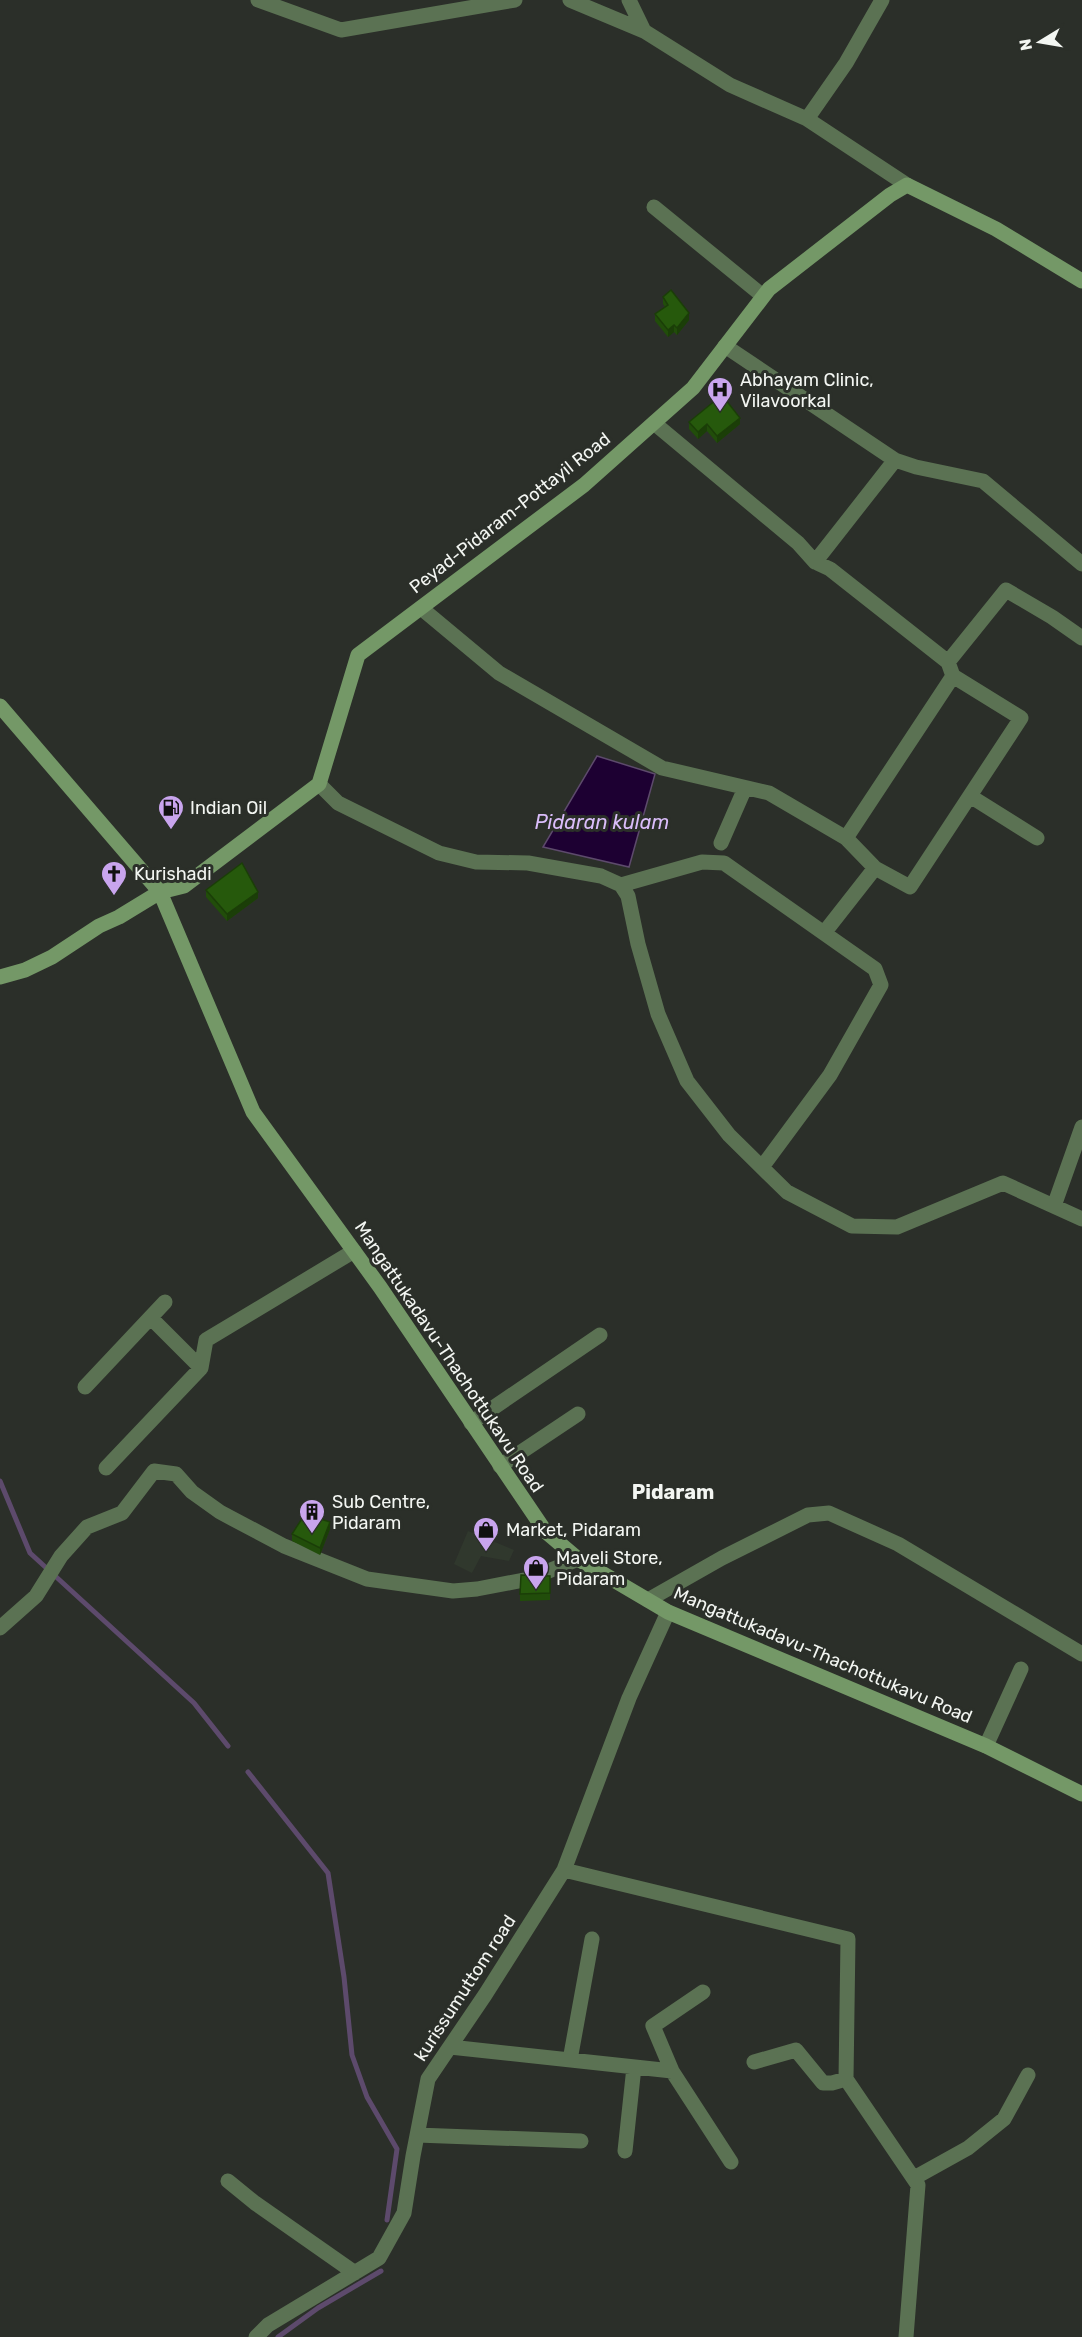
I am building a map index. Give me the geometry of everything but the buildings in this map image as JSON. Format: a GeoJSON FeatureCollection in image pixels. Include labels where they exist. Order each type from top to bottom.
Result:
{"type":"FeatureCollection","features":[{"type":"Feature","properties":{"kind":"main road"},"geometry":{"type":"LineString","coordinates":[[907,185],[996,229],[1082,280]]}},
{"type":"Feature","properties":{"kind":"main road","name":"Peyad-Pidaram-Pottayil Road"},"geometry":{"type":"LineString","coordinates":[[320,784],[358,655],[584,485],[693,388],[769,289],[890,195],[907,185]]}},
{"type":"Feature","properties":{"kind":"main road","name":"Mangattukadavu-Thachottukavu Road"},"geometry":{"type":"LineString","coordinates":[[0,706],[160,892],[253,1112],[354,1251],[545,1531],[578,1559],[668,1612],[986,1746],[1082,1794]]}},
{"type":"Feature","properties":{"kind":"main road"},"geometry":{"type":"LineString","coordinates":[[0,977],[25,970],[52,957],[99,926],[119,917],[160,892],[184,886],[320,784]]}},
{"type":"Feature","properties":{"kind":"street"},"geometry":{"type":"LineString","coordinates":[[258,0],[341,30],[515,0]]}},
{"type":"Feature","properties":{"kind":"street"},"geometry":{"type":"LineString","coordinates":[[570,0],[645,31],[730,85],[807,119],[907,185]]}},
{"type":"Feature","properties":{"kind":"street"},"geometry":{"type":"LineString","coordinates":[[629,0],[645,31]]}},
{"type":"Feature","properties":{"kind":"street"},"geometry":{"type":"LineString","coordinates":[[807,119],[846,63],[882,0]]}},
{"type":"Feature","properties":{"kind":"street"},"geometry":{"type":"LineString","coordinates":[[654,207],[763,296]]}},
{"type":"Feature","properties":{"kind":"street"},"geometry":{"type":"LineString","coordinates":[[725,346],[895,460],[916,467],[983,481],[1082,564]]}},
{"type":"Feature","properties":{"kind":"street"},"geometry":{"type":"LineString","coordinates":[[421,608],[499,673],[662,768],[769,794],[846,838],[875,868],[909,887],[1022,718],[950,669],[830,569],[814,562],[798,543],[654,423]]}},
{"type":"Feature","properties":{"kind":"street"},"geometry":{"type":"LineString","coordinates":[[814,562],[895,460]]}},
{"type":"Feature","properties":{"kind":"street"},"geometry":{"type":"LineString","coordinates":[[846,838],[950,669],[1006,590],[1082,638]]}},
{"type":"Feature","properties":{"kind":"street"},"geometry":{"type":"LineString","coordinates":[[320,784],[338,803],[439,853],[476,862],[528,863],[602,876],[621,885],[628,896],[638,944],[658,1014],[687,1081],[729,1135],[787,1191],[852,1226],[897,1227],[1003,1183],[1082,1219]]}},
{"type":"Feature","properties":{"kind":"street"},"geometry":{"type":"LineString","coordinates":[[721,843],[745,788]]}},
{"type":"Feature","properties":{"kind":"street"},"geometry":{"type":"LineString","coordinates":[[970,796],[1037,838]]}},
{"type":"Feature","properties":{"kind":"street"},"geometry":{"type":"LineString","coordinates":[[621,885],[702,862],[724,863],[875,969],[881,985],[830,1075],[762,1167]]}},
{"type":"Feature","properties":{"kind":"street"},"geometry":{"type":"LineString","coordinates":[[824,933],[875,868]]}},
{"type":"Feature","properties":{"kind":"street"},"geometry":{"type":"LineString","coordinates":[[1054,1206],[1082,1127]]}},
{"type":"Feature","properties":{"kind":"street"},"geometry":{"type":"LineString","coordinates":[[106,1468],[201,1368],[206,1341],[354,1251]]}},
{"type":"Feature","properties":{"kind":"street"},"geometry":{"type":"LineString","coordinates":[[85,1387],[165,1302]]}},
{"type":"Feature","properties":{"kind":"street"},"geometry":{"type":"LineString","coordinates":[[151,1318],[201,1368]]}},
{"type":"Feature","properties":{"kind":"street"},"geometry":{"type":"LineString","coordinates":[[471,1423],[600,1335]]}},
{"type":"Feature","properties":{"kind":"street"},"geometry":{"type":"LineString","coordinates":[[500,1466],[578,1414]]}},
{"type":"Feature","properties":{"kind":"street"},"geometry":{"type":"LineString","coordinates":[[0,1628],[36,1596],[61,1556],[87,1527],[122,1513],[154,1471],[176,1474],[192,1492],[220,1512],[284,1546],[367,1579],[453,1591],[477,1589],[529,1579],[578,1559]]}},
{"type":"Feature","properties":{"kind":"street"},"geometry":{"type":"LineString","coordinates":[[648,1600],[722,1558],[808,1515],[829,1513],[898,1544],[1082,1654]]}},
{"type":"Feature","properties":{"kind":"street","name":"kurissumuttom road"},"geometry":{"type":"LineString","coordinates":[[255,2337],[268,2325],[379,2258],[404,2213],[428,2079],[564,1870],[629,1698],[668,1612]]}},
{"type":"Feature","properties":{"kind":"street"},"geometry":{"type":"LineString","coordinates":[[986,1746],[1021,1670]]}},
{"type":"Feature","properties":{"kind":"street"},"geometry":{"type":"LineString","coordinates":[[564,1870],[848,1939],[846,2079],[918,2185],[906,2337]]}},
{"type":"Feature","properties":{"kind":"street"},"geometry":{"type":"LineString","coordinates":[[570,2060],[592,1940]]}},
{"type":"Feature","properties":{"kind":"street"},"geometry":{"type":"LineString","coordinates":[[703,1992],[653,2026],[672,2071],[731,2162]]}},
{"type":"Feature","properties":{"kind":"street"},"geometry":{"type":"LineString","coordinates":[[450,2047],[672,2071]]}},
{"type":"Feature","properties":{"kind":"street"},"geometry":{"type":"LineString","coordinates":[[754,2062],[796,2050],[823,2083],[846,2079]]}},
{"type":"Feature","properties":{"kind":"street"},"geometry":{"type":"LineString","coordinates":[[625,2151],[634,2067]]}},
{"type":"Feature","properties":{"kind":"street"},"geometry":{"type":"LineString","coordinates":[[914,2178],[968,2148],[1004,2119],[1028,2075]]}},
{"type":"Feature","properties":{"kind":"street"},"geometry":{"type":"LineString","coordinates":[[417,2135],[581,2141]]}},
{"type":"Feature","properties":{"kind":"street"},"geometry":{"type":"LineString","coordinates":[[228,2181],[255,2203],[355,2273]]}},
{"type":"Feature","properties":{"kind":"shaded area","name":"Market, Pidaram"},"geometry":{"type":"Polygon","coordinates":[[[468,1531],[514,1550],[509,1561],[481,1556],[472,1573],[454,1564],[468,1531]]]}},
{"type":"Feature","properties":{"kind":"water","name":"Pidaran kulam"},"geometry":{"type":"Polygon","coordinates":[[[597,756],[655,774],[629,867],[543,847],[597,756]]]}},
{"type":"Feature","properties":{"kind":"waterway"},"geometry":{"type":"LineString","coordinates":[[0,1481],[30,1553],[194,1703],[228,1746]]}},
{"type":"Feature","properties":{"kind":"waterway"},"geometry":{"type":"LineString","coordinates":[[248,1772],[328,1873],[344,1977],[352,2055],[367,2097],[397,2149],[387,2220]]}},
{"type":"Feature","properties":{"kind":"waterway"},"geometry":{"type":"LineString","coordinates":[[278,2337],[318,2308],[381,2271]]}},
{"type":"Feature","properties":{"kind":"place","name":"Abhayam Clinic, Vilavoorkal"},"geometry":{"type":"Point","coordinates":[720,413]}},
{"type":"Feature","properties":{"kind":"place","name":"Indian Oil"},"geometry":{"type":"Point","coordinates":[171,831]}},
{"type":"Feature","properties":{"kind":"place","name":"Kurishadi"},"geometry":{"type":"Point","coordinates":[114,897]}},
{"type":"Feature","properties":{"kind":"place","name":"Sub Centre, Pidaram"},"geometry":{"type":"Point","coordinates":[312,1535]}},
{"type":"Feature","properties":{"kind":"place","name":"Market, Pidaram"},"geometry":{"type":"Point","coordinates":[486,1553]}},
{"type":"Feature","properties":{"kind":"place","name":"Maveli Store, Pidaram"},"geometry":{"type":"Point","coordinates":[536,1591]}},
{"type":"Feature","properties":{"kind":"district","name":"Pidaram"},"geometry":{"type":"Point","coordinates":[673,1492]}}]}
